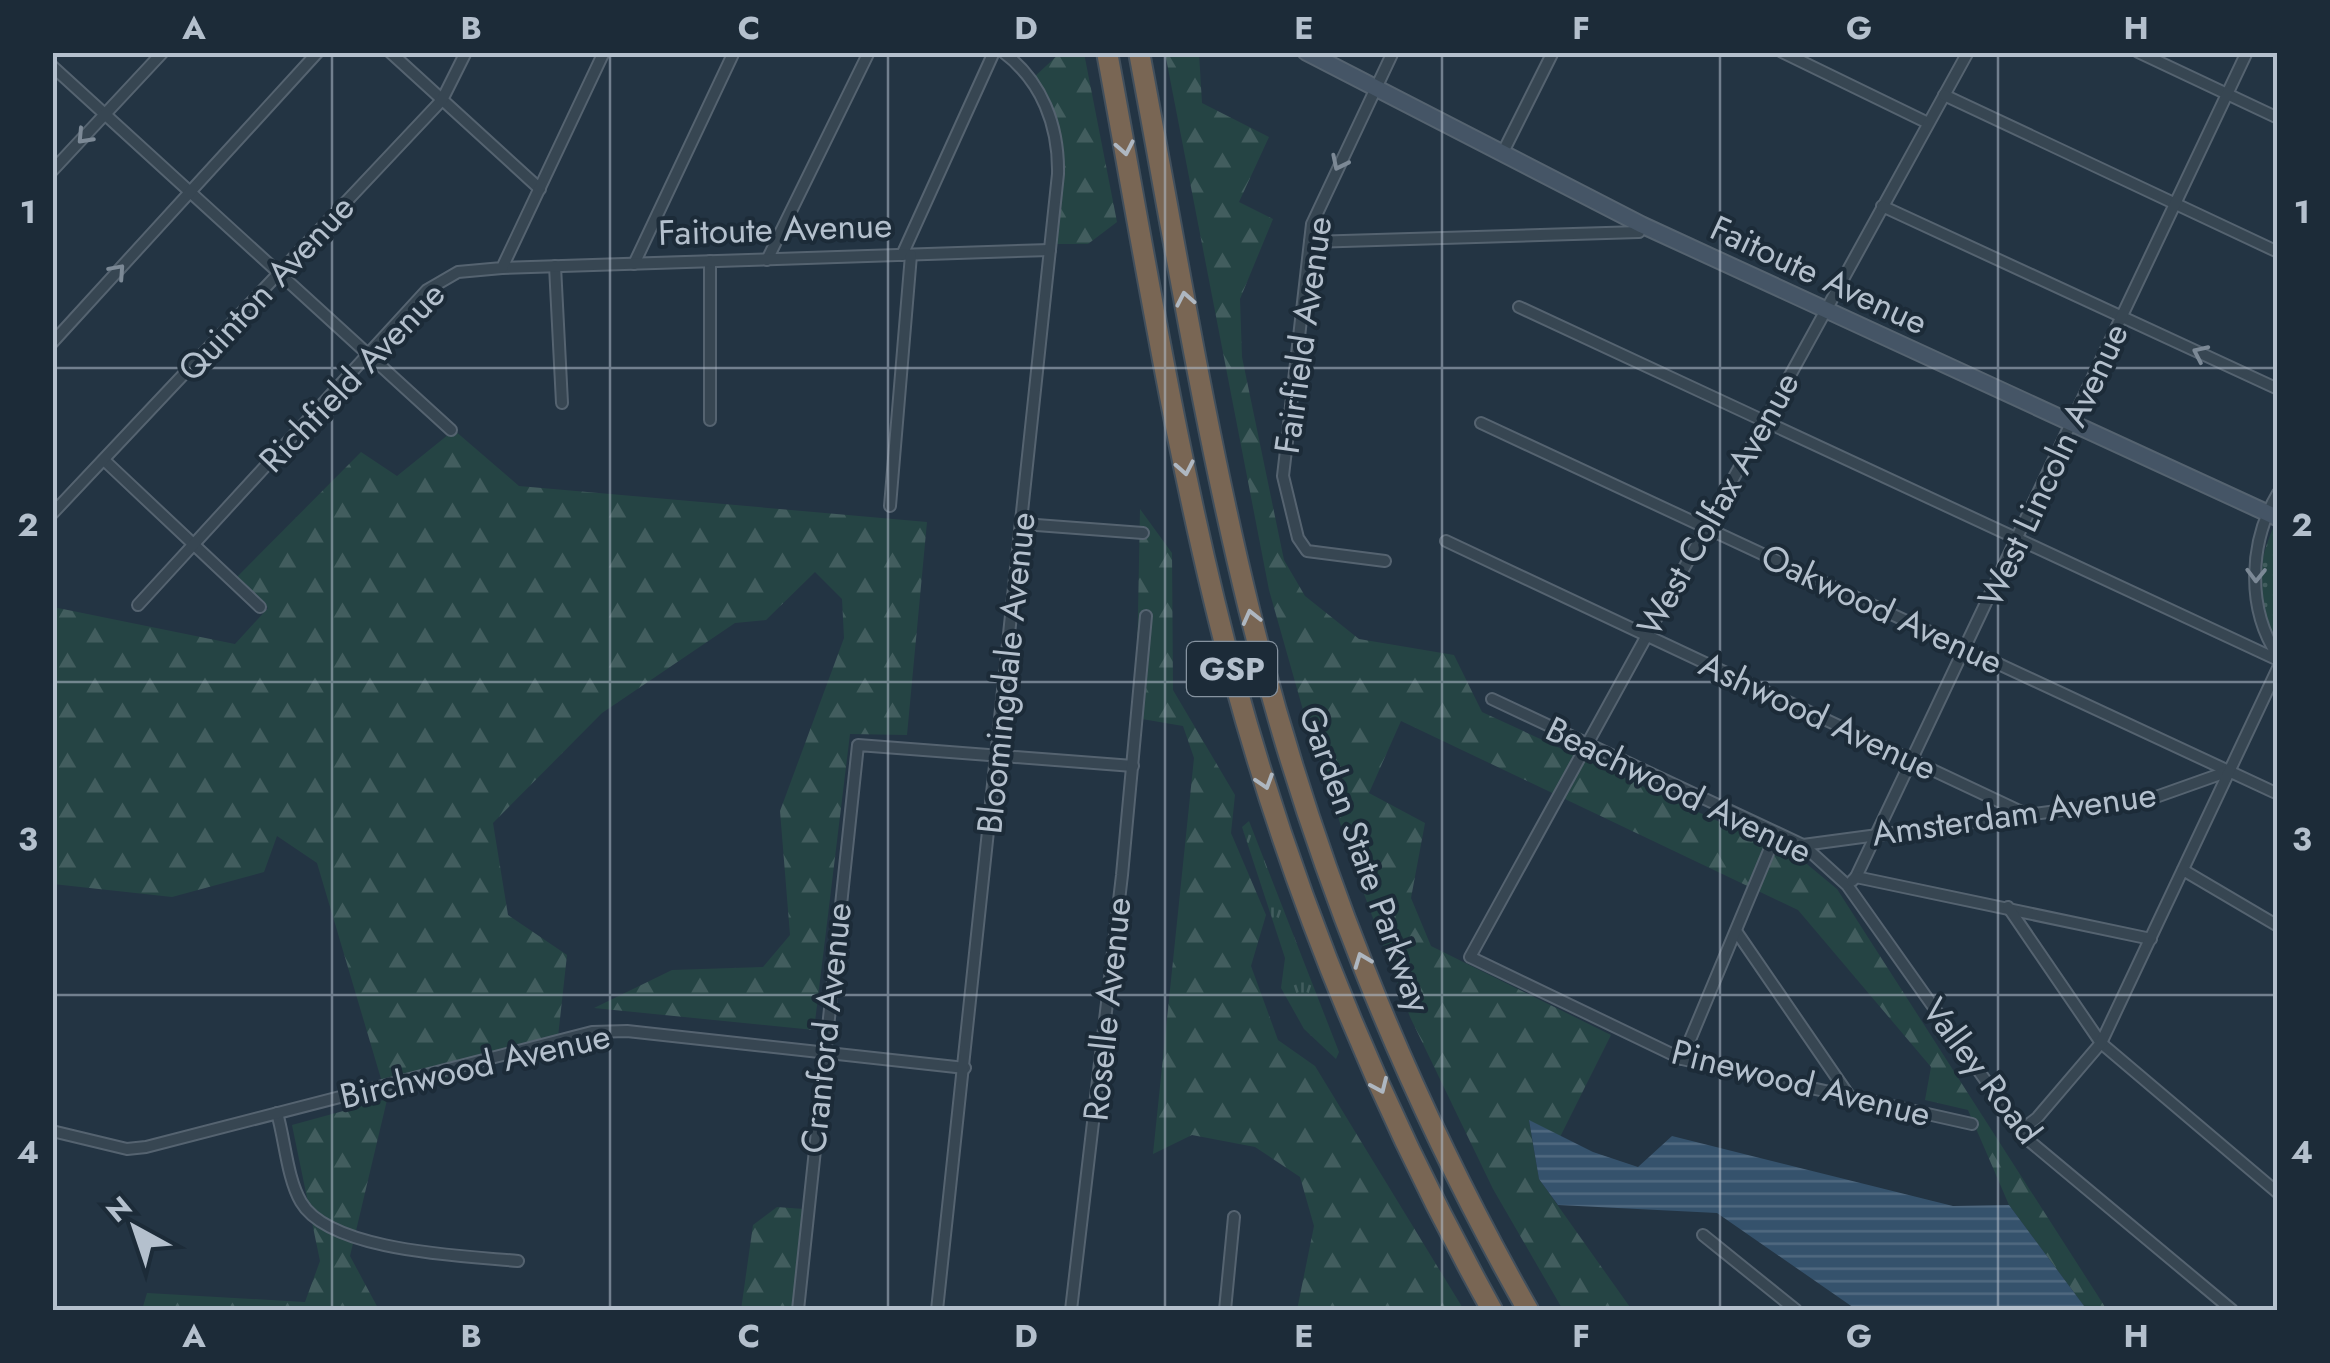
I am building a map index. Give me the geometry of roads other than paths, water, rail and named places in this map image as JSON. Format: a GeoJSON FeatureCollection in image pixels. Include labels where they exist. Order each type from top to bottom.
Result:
{"type":"FeatureCollection","features":[{"type":"Feature","properties":{"kind":"highway","name":"Garden State Parkway"},"geometry":{"type":"LineString","coordinates":[[1107,52],[1193,507],[1256,752],[1315,927],[1368,1058],[1492,1310]]}},
{"type":"Feature","properties":{"kind":"highway","name":"Garden State Parkway"},"geometry":{"type":"LineString","coordinates":[[1139,52],[1216,464],[1274,703],[1319,846],[1372,986],[1440,1141],[1528,1310]]}},
{"type":"Feature","properties":{"kind":"highway"},"geometry":{"type":"LineString","coordinates":[[1490,1239],[1541,1310]]}},
{"type":"Feature","properties":{"kind":"street"},"geometry":{"type":"LineString","coordinates":[[52,171],[163,52]]}},
{"type":"Feature","properties":{"kind":"street"},"geometry":{"type":"LineString","coordinates":[[52,343],[318,52]]}},
{"type":"Feature","properties":{"kind":"street"},"geometry":{"type":"LineString","coordinates":[[390,52],[540,189]]}},
{"type":"Feature","properties":{"kind":"street","name":"Quinton Avenue"},"geometry":{"type":"LineString","coordinates":[[52,514],[442,100],[466,52]]}},
{"type":"Feature","properties":{"kind":"street"},"geometry":{"type":"LineString","coordinates":[[502,268],[604,52]]}},
{"type":"Feature","properties":{"kind":"street"},"geometry":{"type":"LineString","coordinates":[[634,264],[734,52]]}},
{"type":"Feature","properties":{"kind":"street"},"geometry":{"type":"LineString","coordinates":[[767,260],[869,52]]}},
{"type":"Feature","properties":{"kind":"street"},"geometry":{"type":"LineString","coordinates":[[890,506],[906,255],[994,52]]}},
{"type":"Feature","properties":{"kind":"street","name":"Bloomingdale Avenue"},"geometry":{"type":"LineString","coordinates":[[938,1310],[1058,174],[1054,130],[1038,90],[1003,52]]}},
{"type":"Feature","properties":{"kind":"street","name":"Faitoute Avenue"},"geometry":{"type":"LineString","coordinates":[[1306,52],[1642,225],[2272,516]]}},
{"type":"Feature","properties":{"kind":"street","name":"Fairfield Avenue"},"geometry":{"type":"LineString","coordinates":[[1385,561],[1307,550],[1298,538],[1286,494],[1284,466],[1310,242],[1320,204],[1393,52]]}},
{"type":"Feature","properties":{"kind":"street"},"geometry":{"type":"LineString","coordinates":[[1503,152],[1553,52]]}},
{"type":"Feature","properties":{"kind":"street"},"geometry":{"type":"LineString","coordinates":[[1782,52],[1928,123]]}},
{"type":"Feature","properties":{"kind":"street","name":"West Colfax Avenue"},"geometry":{"type":"LineString","coordinates":[[1470,958],[1968,52]]}},
{"type":"Feature","properties":{"kind":"street"},"geometry":{"type":"LineString","coordinates":[[2138,52],[2278,118]]}},
{"type":"Feature","properties":{"kind":"street","name":"West Lincoln Avenue"},"geometry":{"type":"LineString","coordinates":[[1852,881],[1879,834],[2247,52]]}},
{"type":"Feature","properties":{"kind":"street"},"geometry":{"type":"LineString","coordinates":[[52,66],[451,430]]}},
{"type":"Feature","properties":{"kind":"street"},"geometry":{"type":"LineString","coordinates":[[1944,96],[2278,252]]}},
{"type":"Feature","properties":{"kind":"street"},"geometry":{"type":"LineString","coordinates":[[1882,206],[2278,389]]}},
{"type":"Feature","properties":{"kind":"street"},"geometry":{"type":"LineString","coordinates":[[1310,242],[1639,232],[1642,225]]}},
{"type":"Feature","properties":{"kind":"street","name":"Faitoute Avenue"},"geometry":{"type":"LineString","coordinates":[[502,268],[1050,250]]}},
{"type":"Feature","properties":{"kind":"street"},"geometry":{"type":"LineString","coordinates":[[710,262],[710,420]]}},
{"type":"Feature","properties":{"kind":"street"},"geometry":{"type":"LineString","coordinates":[[555,266],[562,403]]}},
{"type":"Feature","properties":{"kind":"street","name":"Richfield Avenue"},"geometry":{"type":"LineString","coordinates":[[138,606],[434,284],[466,270],[502,268]]}},
{"type":"Feature","properties":{"kind":"street"},"geometry":{"type":"LineString","coordinates":[[1519,307],[2278,658]]}},
{"type":"Feature","properties":{"kind":"street","name":"Oakwood Avenue"},"geometry":{"type":"LineString","coordinates":[[1480,423],[2229,771]]}},
{"type":"Feature","properties":{"kind":"street"},"geometry":{"type":"LineString","coordinates":[[104,460],[191,547],[260,607]]}},
{"type":"Feature","properties":{"kind":"street"},"geometry":{"type":"LineString","coordinates":[[2278,493],[2258,545],[2255,579],[2264,629],[2278,658]]}},
{"type":"Feature","properties":{"kind":"street"},"geometry":{"type":"LineString","coordinates":[[1024,524],[1143,533]]}},
{"type":"Feature","properties":{"kind":"street","name":"Ashwood Avenue"},"geometry":{"type":"LineString","coordinates":[[1446,541],[2028,815]]}},
{"type":"Feature","properties":{"kind":"street","name":"Roselle Avenue"},"geometry":{"type":"LineString","coordinates":[[1071,1310],[1140,707],[1146,616]]}},
{"type":"Feature","properties":{"kind":"street"},"geometry":{"type":"LineString","coordinates":[[2020,1131],[2037,1118],[2101,1043],[2278,668]]}},
{"type":"Feature","properties":{"kind":"street","name":"Beachwood Avenue"},"geometry":{"type":"LineString","coordinates":[[1492,699],[1802,845],[1852,881],[2008,906],[2151,940]]}},
{"type":"Feature","properties":{"kind":"street","name":"Cranford Avenue"},"geometry":{"type":"LineString","coordinates":[[798,1310],[822,1052],[858,745],[996,755]]}},
{"type":"Feature","properties":{"kind":"street"},"geometry":{"type":"LineString","coordinates":[[996,755],[1133,766]]}},
{"type":"Feature","properties":{"kind":"street"},"geometry":{"type":"LineString","coordinates":[[2229,771],[2278,794]]}},
{"type":"Feature","properties":{"kind":"street","name":"Amsterdam Avenue"},"geometry":{"type":"LineString","coordinates":[[1802,845],[2154,798],[2229,771]]}},
{"type":"Feature","properties":{"kind":"street"},"geometry":{"type":"LineString","coordinates":[[1682,1060],[1776,834]]}},
{"type":"Feature","properties":{"kind":"street"},"geometry":{"type":"LineString","coordinates":[[2183,870],[2278,926]]}},
{"type":"Feature","properties":{"kind":"street","name":"Valley Road"},"geometry":{"type":"LineString","coordinates":[[1852,881],[2020,1131],[2232,1310]]}},
{"type":"Feature","properties":{"kind":"street"},"geometry":{"type":"LineString","coordinates":[[2008,906],[2101,1043],[2278,1193]]}},
{"type":"Feature","properties":{"kind":"street"},"geometry":{"type":"LineString","coordinates":[[1736,931],[1850,1098]]}},
{"type":"Feature","properties":{"kind":"street","name":"Pinewood Avenue"},"geometry":{"type":"LineString","coordinates":[[1470,958],[1682,1060],[1972,1124]]}},
{"type":"Feature","properties":{"kind":"street","name":"Birchwood Avenue"},"geometry":{"type":"LineString","coordinates":[[52,1131],[127,1149],[592,1032],[626,1031],[964,1068]]}},
{"type":"Feature","properties":{"kind":"street"},"geometry":{"type":"LineString","coordinates":[[277,1113],[298,1197],[313,1214],[377,1245],[518,1261]]}},
{"type":"Feature","properties":{"kind":"street"},"geometry":{"type":"LineString","coordinates":[[1225,1310],[1234,1217]]}},
{"type":"Feature","properties":{"kind":"street"},"geometry":{"type":"LineString","coordinates":[[1703,1235],[1796,1310]]}},
{"type":"Feature","properties":{"kind":"water"},"geometry":{"type":"Polygon","coordinates":[[[1529,1120],[1593,1152],[1638,1167],[1672,1136],[1953,1206],[2009,1205],[2087,1310],[1857,1310],[1717,1213],[1558,1205],[1539,1179],[1529,1120]]]}}]}
